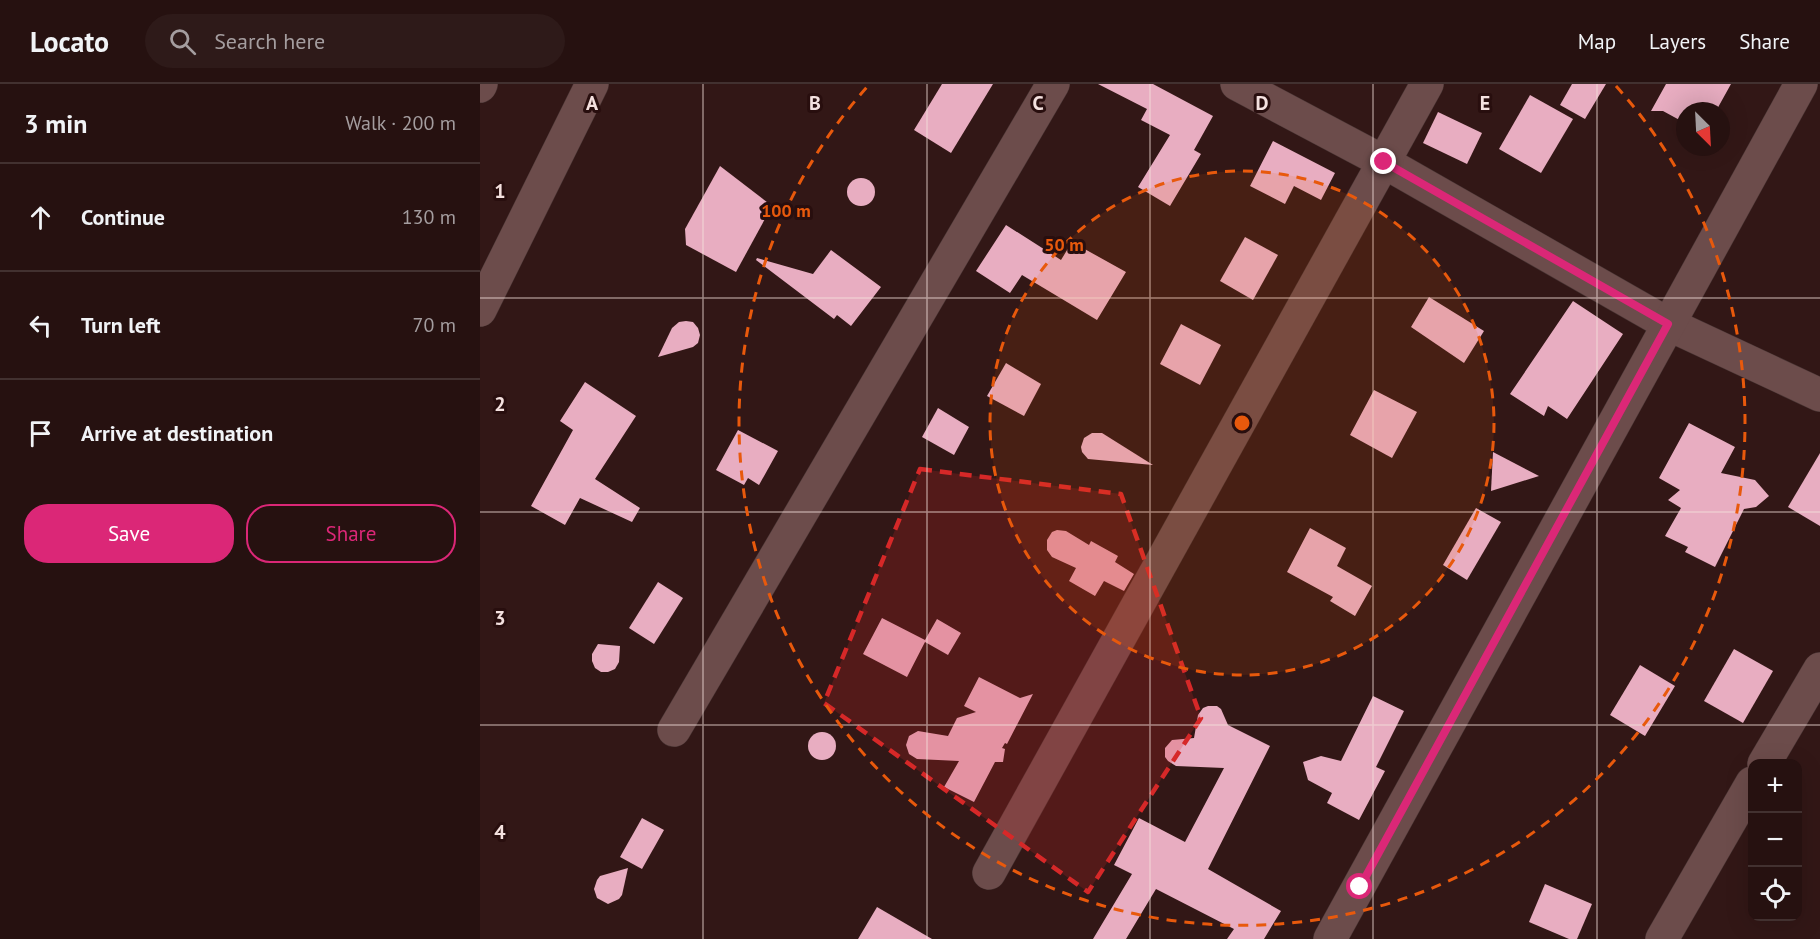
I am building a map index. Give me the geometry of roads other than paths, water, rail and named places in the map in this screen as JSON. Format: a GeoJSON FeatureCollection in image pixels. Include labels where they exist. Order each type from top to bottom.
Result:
{"type":"FeatureCollection","features":[{"type":"Feature","properties":{"kind":"street"},"geometry":{"type":"LineString","coordinates":[[480,310],[592,84]]}},
{"type":"Feature","properties":{"kind":"street"},"geometry":{"type":"LineString","coordinates":[[674,730],[1053,84]]}},
{"type":"Feature","properties":{"kind":"street"},"geometry":{"type":"LineString","coordinates":[[1237,84],[1384,162],[1668,324],[1820,395]]}},
{"type":"Feature","properties":{"kind":"street"},"geometry":{"type":"LineString","coordinates":[[989,873],[1427,84]]}},
{"type":"Feature","properties":{"kind":"street"},"geometry":{"type":"LineString","coordinates":[[1330,939],[1802,84]]}},
{"type":"Feature","properties":{"kind":"street"},"geometry":{"type":"LineString","coordinates":[[1767,759],[1820,669]]}},
{"type":"Feature","properties":{"kind":"street"},"geometry":{"type":"LineString","coordinates":[[1662,939],[1748,790]]}}]}
